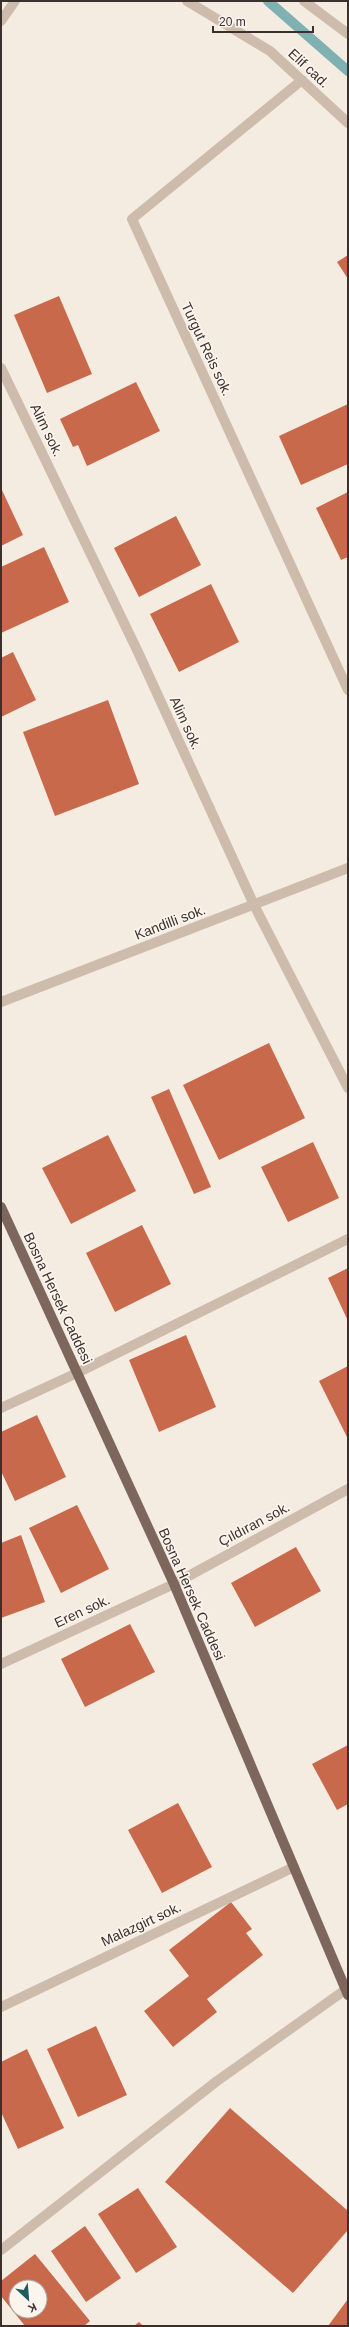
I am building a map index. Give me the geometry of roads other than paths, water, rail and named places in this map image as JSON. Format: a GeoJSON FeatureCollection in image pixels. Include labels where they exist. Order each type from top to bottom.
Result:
{"type":"FeatureCollection","features":[{"type":"Feature","properties":{"kind":"main road","name":"Bosna Hersek Caddesi"},"geometry":{"type":"LineString","coordinates":[[1,1207],[174,1584],[347,1993]]}},
{"type":"Feature","properties":{"kind":"street"},"geometry":{"type":"LineString","coordinates":[[1,21],[15,1]]}},
{"type":"Feature","properties":{"kind":"street","name":"Elif cad."},"geometry":{"type":"LineString","coordinates":[[187,1],[270,51],[348,123]]}},
{"type":"Feature","properties":{"kind":"street"},"geometry":{"type":"LineString","coordinates":[[304,1],[348,34]]}},
{"type":"Feature","properties":{"kind":"street","name":"Turgut Reis sok."},"geometry":{"type":"LineString","coordinates":[[302,80],[132,220],[348,690]]}},
{"type":"Feature","properties":{"kind":"street","name":"Alim sok."},"geometry":{"type":"LineString","coordinates":[[1,368],[138,652],[254,905],[348,1088]]}},
{"type":"Feature","properties":{"kind":"street","name":"Kandilli sok."},"geometry":{"type":"LineString","coordinates":[[1,1002],[348,868]]}},
{"type":"Feature","properties":{"kind":"street"},"geometry":{"type":"LineString","coordinates":[[1,1408],[77,1373],[348,1239]]}},
{"type":"Feature","properties":{"kind":"street","name":"Çıldıran sok."},"geometry":{"type":"LineString","coordinates":[[174,1584],[348,1489]]}},
{"type":"Feature","properties":{"kind":"street","name":"Eren sok."},"geometry":{"type":"LineString","coordinates":[[1,1664],[174,1584]]}},
{"type":"Feature","properties":{"kind":"street","name":"Malazgirt sok."},"geometry":{"type":"LineString","coordinates":[[1,2007],[294,1867]]}},
{"type":"Feature","properties":{"kind":"street"},"geometry":{"type":"LineString","coordinates":[[1,2250],[217,2081],[347,1993]]}},
{"type":"Feature","properties":{"kind":"waterway"},"geometry":{"type":"LineString","coordinates":[[268,1],[348,71]]}}]}
